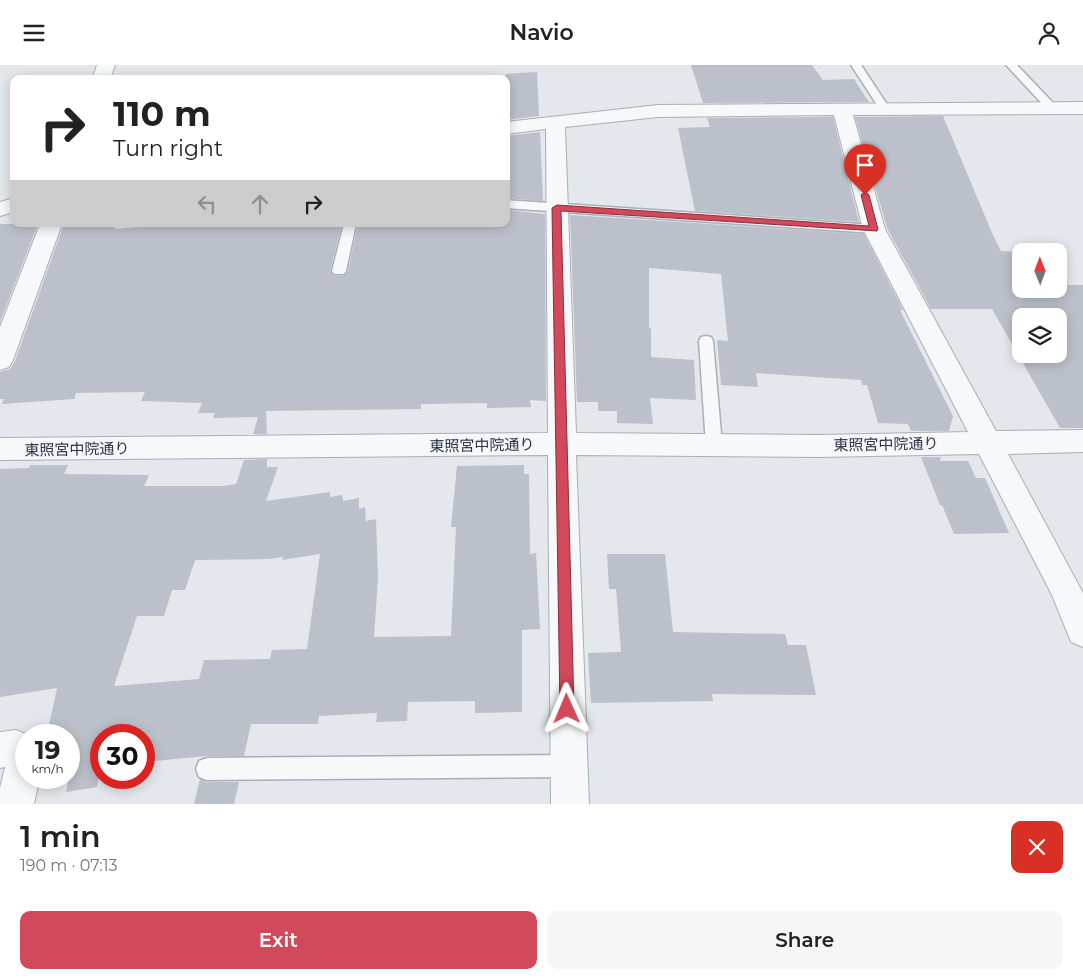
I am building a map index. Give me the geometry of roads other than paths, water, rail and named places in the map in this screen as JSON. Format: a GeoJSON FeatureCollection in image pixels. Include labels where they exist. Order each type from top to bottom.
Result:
{"type":"FeatureCollection","features":[{"type":"Feature","properties":{"kind":"street"},"geometry":{"type":"LineString","coordinates":[[510,128],[658,111],[1083,108]]}},
{"type":"Feature","properties":{"kind":"street"},"geometry":{"type":"LineString","coordinates":[[842,110],[874,229],[1065,588],[1083,631]]}},
{"type":"Feature","properties":{"kind":"street"},"geometry":{"type":"LineString","coordinates":[[555,122],[560,444],[570,804]]}},
{"type":"Feature","properties":{"kind":"street"},"geometry":{"type":"LineString","coordinates":[[0,360],[50,227]]}},
{"type":"Feature","properties":{"kind":"street","name":"東照宮中院通り"},"geometry":{"type":"LineString","coordinates":[[0,449],[560,444],[819,446],[1083,441]]}},
{"type":"Feature","properties":{"kind":"street"},"geometry":{"type":"LineString","coordinates":[[0,750],[15,748]]}},
{"type":"Feature","properties":{"kind":"street"},"geometry":{"type":"LineString","coordinates":[[15,804],[18,789]]}},
{"type":"Feature","properties":{"kind":"lane"},"geometry":{"type":"LineString","coordinates":[[856,65],[885,109]]}},
{"type":"Feature","properties":{"kind":"lane"},"geometry":{"type":"LineString","coordinates":[[1012,65],[1052,108]]}},
{"type":"Feature","properties":{"kind":"lane"},"geometry":{"type":"LineString","coordinates":[[510,204],[874,229]]}},
{"type":"Feature","properties":{"kind":"lane"},"geometry":{"type":"LineString","coordinates":[[339,271],[349,227]]}},
{"type":"Feature","properties":{"kind":"lane"},"geometry":{"type":"LineString","coordinates":[[706,341],[714,445]]}},
{"type":"Feature","properties":{"kind":"lane"},"geometry":{"type":"LineString","coordinates":[[207,769],[569,766]]}}]}
